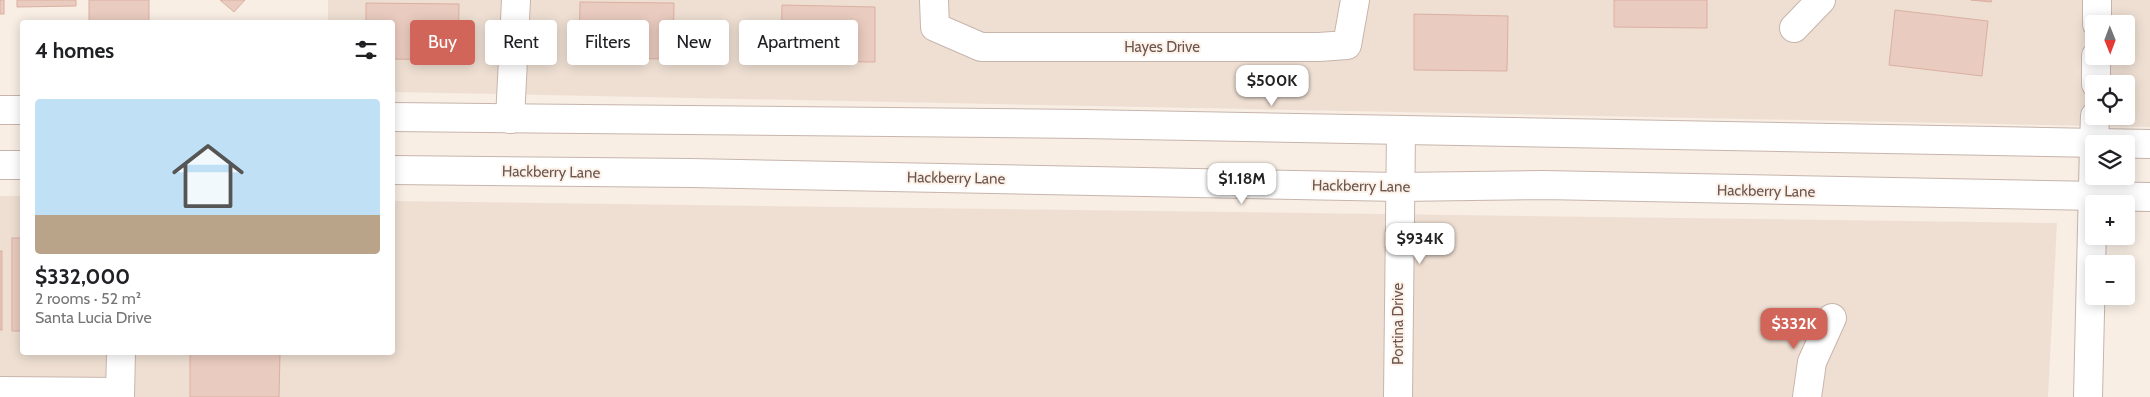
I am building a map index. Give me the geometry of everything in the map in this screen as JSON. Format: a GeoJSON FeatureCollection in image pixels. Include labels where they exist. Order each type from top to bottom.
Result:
{"type":"FeatureCollection","features":[{"type":"Feature","properties":{"kind":"street"},"geometry":{"type":"LineString","coordinates":[[510,118],[516,0]]}},
{"type":"Feature","properties":{"kind":"street","name":"Hayes Drive"},"geometry":{"type":"LineString","coordinates":[[934,0],[935,27],[981,47],[1320,47],[1347,45],[1355,0]]}},
{"type":"Feature","properties":{"kind":"street"},"geometry":{"type":"LineString","coordinates":[[1794,28],[1822,0]]}},
{"type":"Feature","properties":{"kind":"street"},"geometry":{"type":"LineString","coordinates":[[2097,15],[2098,0]]}},
{"type":"Feature","properties":{"kind":"street"},"geometry":{"type":"LineString","coordinates":[[0,110],[20,110]]}},
{"type":"Feature","properties":{"kind":"street"},"geometry":{"type":"LineString","coordinates":[[395,116],[1093,124],[2085,144]]}},
{"type":"Feature","properties":{"kind":"street","name":"Portina Drive"},"geometry":{"type":"LineString","coordinates":[[1398,397],[1402,131]]}},
{"type":"Feature","properties":{"kind":"street"},"geometry":{"type":"LineString","coordinates":[[2135,144],[2150,144]]}},
{"type":"Feature","properties":{"kind":"street"},"geometry":{"type":"LineString","coordinates":[[0,165],[20,165]]}},
{"type":"Feature","properties":{"kind":"street","name":"Hackberry Lane"},"geometry":{"type":"LineString","coordinates":[[395,170],[701,173],[1400,187],[1544,185],[2085,196]]}},
{"type":"Feature","properties":{"kind":"street","name":"Hackberry Lane"},"geometry":{"type":"LineString","coordinates":[[2135,197],[2150,197]]}},
{"type":"Feature","properties":{"kind":"street"},"geometry":{"type":"LineString","coordinates":[[2088,397],[2090,245]]}},
{"type":"Feature","properties":{"kind":"street"},"geometry":{"type":"LineString","coordinates":[[1807,397],[1812,362],[1832,318]]}},
{"type":"Feature","properties":{"kind":"street"},"geometry":{"type":"LineString","coordinates":[[0,391],[120,394],[121,355]]}},
{"type":"Feature","properties":{"kind":"shaded area"},"geometry":{"type":"Polygon","coordinates":[[[328,0],[2150,0],[2150,127],[395,92],[395,20],[328,20],[328,0]]]}},
{"type":"Feature","properties":{"kind":"shaded area"},"geometry":{"type":"Polygon","coordinates":[[[0,196],[20,196],[20,355],[395,355],[395,201],[2057,223],[2048,397],[0,397],[0,196]]]}},
{"type":"Feature","properties":{"kind":"building"},"geometry":{"type":"Polygon","coordinates":[[[0,0],[4,0],[4,14],[0,14],[0,0]]]}},
{"type":"Feature","properties":{"kind":"building"},"geometry":{"type":"Polygon","coordinates":[[[17,0],[76,0],[76,6],[17,7],[17,0]]]}},
{"type":"Feature","properties":{"kind":"building"},"geometry":{"type":"Polygon","coordinates":[[[89,0],[149,0],[149,20],[89,20],[89,0]]]}},
{"type":"Feature","properties":{"kind":"building"},"geometry":{"type":"Polygon","coordinates":[[[220,0],[245,0],[234,12],[220,0]]]}},
{"type":"Feature","properties":{"kind":"building"},"geometry":{"type":"Polygon","coordinates":[[[1614,0],[1707,0],[1707,28],[1614,27],[1614,0]]]}},
{"type":"Feature","properties":{"kind":"building"},"geometry":{"type":"Polygon","coordinates":[[[1971,0],[1992,0],[1991,2],[1971,0]]]}},
{"type":"Feature","properties":{"kind":"building"},"geometry":{"type":"Polygon","coordinates":[[[580,2],[674,3],[674,20],[659,20],[659,59],[649,59],[649,20],[580,20],[580,2]]]}},
{"type":"Feature","properties":{"kind":"building"},"geometry":{"type":"Polygon","coordinates":[[[366,3],[459,4],[459,20],[410,20],[410,59],[395,59],[395,20],[366,20],[366,3]]]}},
{"type":"Feature","properties":{"kind":"building"},"geometry":{"type":"Polygon","coordinates":[[[782,5],[875,7],[875,62],[858,62],[858,20],[782,20],[782,5]]]}},
{"type":"Feature","properties":{"kind":"building"},"geometry":{"type":"Polygon","coordinates":[[[1895,10],[1988,21],[1982,76],[1889,65],[1895,10]]]}},
{"type":"Feature","properties":{"kind":"building"},"geometry":{"type":"Polygon","coordinates":[[[1414,14],[1508,16],[1507,71],[1414,70],[1414,14]]]}},
{"type":"Feature","properties":{"kind":"building"},"geometry":{"type":"Polygon","coordinates":[[[12,238],[20,238],[20,331],[12,331],[12,238]]]}},
{"type":"Feature","properties":{"kind":"building"},"geometry":{"type":"Polygon","coordinates":[[[0,251],[2,251],[2,330],[0,330],[0,251]]]}},
{"type":"Feature","properties":{"kind":"building"},"geometry":{"type":"Polygon","coordinates":[[[190,355],[280,355],[279,397],[190,397],[190,355]]]}}]}
